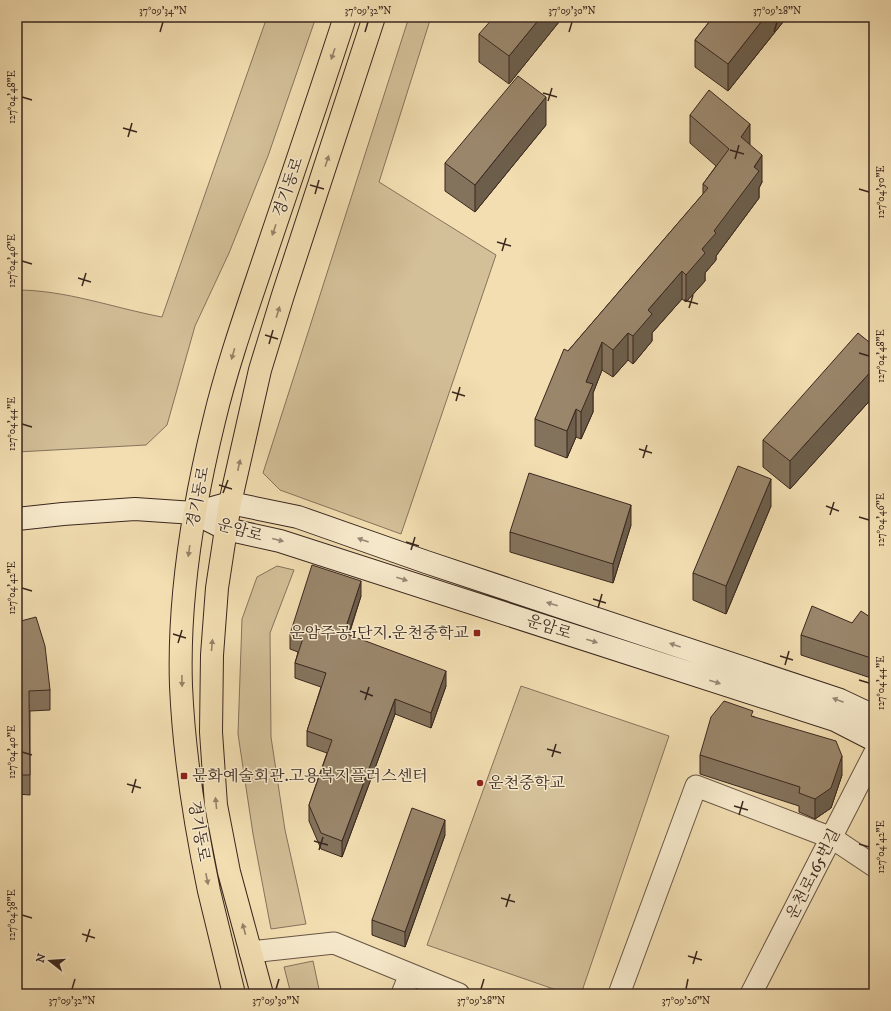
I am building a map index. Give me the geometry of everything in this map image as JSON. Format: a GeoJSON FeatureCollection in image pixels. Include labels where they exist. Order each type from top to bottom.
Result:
{"type":"FeatureCollection","features":[{"type":"Feature","properties":{"kind":"main road","name":"경기동로"},"geometry":{"type":"LineString","coordinates":[[234,994],[197,830],[187,756],[181,685],[182,630],[187,568],[194,513],[214,420],[239,334],[345,17]]}},
{"type":"Feature","properties":{"kind":"main road","name":"경기동로"},"geometry":{"type":"LineString","coordinates":[[262,994],[229,872],[216,805],[211,732],[212,648],[217,588],[230,503],[263,362],[285,287],[374,17]]}},
{"type":"Feature","properties":{"kind":"street","name":"운암로"},"geometry":{"type":"LineString","coordinates":[[194,513],[230,503],[298,517],[426,562],[840,700],[874,716]]}},
{"type":"Feature","properties":{"kind":"street"},"geometry":{"type":"LineString","coordinates":[[17,519],[135,509],[194,513]]}},
{"type":"Feature","properties":{"kind":"street","name":"운암로"},"geometry":{"type":"LineString","coordinates":[[194,513],[226,529],[295,545],[835,720],[874,740]]}},
{"type":"Feature","properties":{"kind":"street","name":"운천로165번길"},"geometry":{"type":"LineString","coordinates":[[751,994],[874,754]]}},
{"type":"Feature","properties":{"kind":"street"},"geometry":{"type":"LineString","coordinates":[[619,994],[696,786],[832,838],[874,866]]}},
{"type":"Feature","properties":{"kind":"street"},"geometry":{"type":"LineString","coordinates":[[250,952],[334,943],[459,994]]}},
{"type":"Feature","properties":{"kind":"street"},"geometry":{"type":"LineString","coordinates":[[402,994],[410,974]]}},
{"type":"Feature","properties":{"kind":"shaded area"},"geometry":{"type":"Polygon","coordinates":[[[267,17],[316,17],[268,156],[229,253],[195,326],[167,425],[146,445],[17,452],[17,290],[72,296],[162,317],[267,17]]]}},
{"type":"Feature","properties":{"kind":"shaded area"},"geometry":{"type":"Polygon","coordinates":[[[409,17],[431,17],[379,182],[496,255],[401,534],[280,490],[263,473],[409,17]]]}},
{"type":"Feature","properties":{"kind":"shaded area"},"geometry":{"type":"Polygon","coordinates":[[[277,566],[294,570],[270,633],[271,737],[285,830],[306,924],[271,929],[253,834],[238,734],[242,619],[257,577],[277,566]]]}},
{"type":"Feature","properties":{"kind":"shaded area"},"geometry":{"type":"Polygon","coordinates":[[[521,686],[669,736],[581,994],[568,994],[427,945],[521,686]]]}},
{"type":"Feature","properties":{"kind":"shaded area"},"geometry":{"type":"Polygon","coordinates":[[[313,961],[320,994],[291,994],[284,967],[313,961]]]}},
{"type":"Feature","properties":{"kind":"building"},"geometry":{"type":"Polygon","coordinates":[[[494,17],[541,17],[509,56],[479,34],[494,17]]]}},
{"type":"Feature","properties":{"kind":"building"},"geometry":{"type":"Polygon","coordinates":[[[713,17],[765,17],[728,64],[695,40],[713,17]]]}},
{"type":"Feature","properties":{"kind":"building"},"geometry":{"type":"Polygon","coordinates":[[[518,76],[546,97],[475,185],[445,163],[518,76]]]}},
{"type":"Feature","properties":{"kind":"building"},"geometry":{"type":"Polygon","coordinates":[[[709,90],[750,124],[741,137],[762,155],[754,167],[759,171],[714,231],[716,233],[702,249],[705,253],[686,275],[682,271],[648,310],[652,314],[633,336],[628,333],[613,350],[602,342],[586,382],[593,384],[581,412],[576,409],[567,431],[535,419],[564,349],[568,351],[708,188],[703,184],[729,149],[690,115],[709,90]]]}},
{"type":"Feature","properties":{"kind":"building"},"geometry":{"type":"Polygon","coordinates":[[[858,333],[874,346],[874,368],[790,461],[763,440],[858,333]]]}},
{"type":"Feature","properties":{"kind":"building"},"geometry":{"type":"Polygon","coordinates":[[[738,466],[771,479],[726,586],[693,573],[738,466]]]}},
{"type":"Feature","properties":{"kind":"building"},"geometry":{"type":"Polygon","coordinates":[[[529,473],[631,505],[613,564],[510,532],[529,473]]]}},
{"type":"Feature","properties":{"kind":"building"},"geometry":{"type":"Polygon","coordinates":[[[312,565],[361,581],[344,633],[446,671],[431,713],[395,699],[342,841],[321,833],[309,805],[332,740],[307,731],[326,673],[295,663],[303,638],[290,634],[312,565]]]}},
{"type":"Feature","properties":{"kind":"building"},"geometry":{"type":"Polygon","coordinates":[[[812,606],[852,623],[861,611],[873,619],[874,618],[874,659],[801,635],[812,606]]]}},
{"type":"Feature","properties":{"kind":"building"},"geometry":{"type":"Polygon","coordinates":[[[36,617],[45,646],[50,690],[29,691],[30,775],[17,775],[17,622],[36,617]]]}},
{"type":"Feature","properties":{"kind":"building"},"geometry":{"type":"Polygon","coordinates":[[[724,701],[753,711],[751,716],[836,741],[842,756],[831,788],[815,799],[799,793],[800,787],[700,755],[711,717],[724,701]]]}},
{"type":"Feature","properties":{"kind":"building"},"geometry":{"type":"Polygon","coordinates":[[[412,808],[445,820],[405,932],[372,920],[412,808]]]}},
{"type":"Feature","properties":{"kind":"place","name":"운암주공1단지.운천중학교"},"geometry":{"type":"Point","coordinates":[477,633]}},
{"type":"Feature","properties":{"kind":"place","name":"문화예술회관.고용복지플러스센터"},"geometry":{"type":"Point","coordinates":[184,776]}},
{"type":"Feature","properties":{"kind":"place","name":"운천중학교"},"geometry":{"type":"Point","coordinates":[480,783]}}]}
